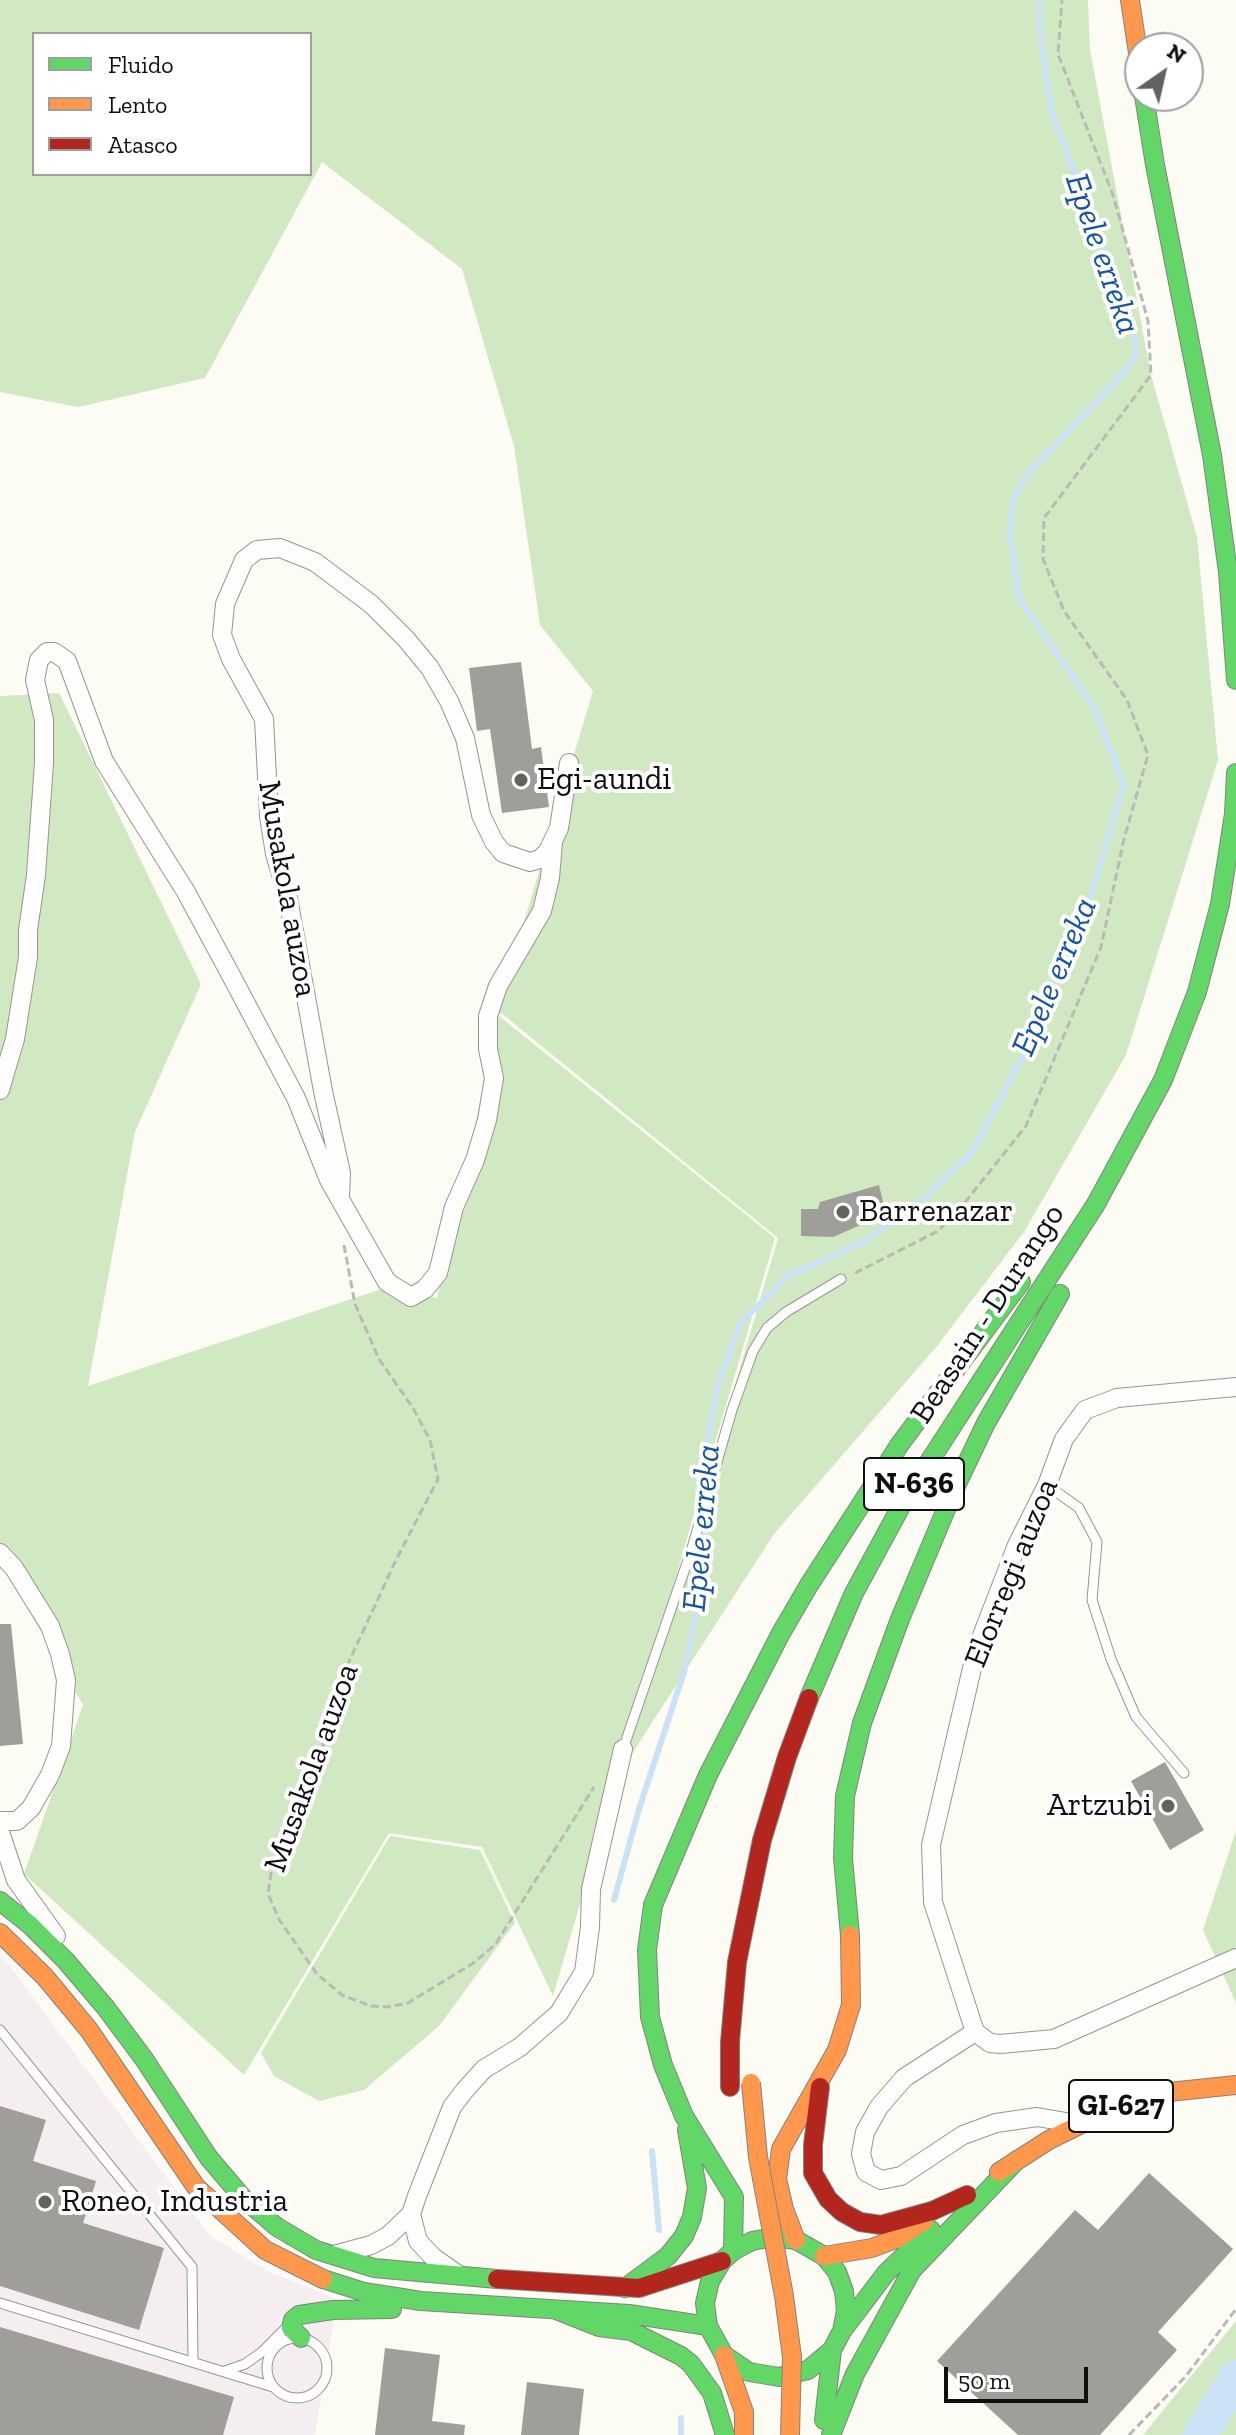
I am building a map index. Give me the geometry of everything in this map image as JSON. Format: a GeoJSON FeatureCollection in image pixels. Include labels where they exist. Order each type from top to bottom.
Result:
{"type":"FeatureCollection","features":[{"type":"Feature","properties":{"kind":"main road"},"geometry":{"type":"LineString","coordinates":[[1130,0],[1135,32]]}},
{"type":"Feature","properties":{"kind":"main road"},"geometry":{"type":"LineString","coordinates":[[1147,112],[1212,455],[1228,572],[1236,680]]}},
{"type":"Feature","properties":{"kind":"main road","name":"Beasain - Durango"},"geometry":{"type":"LineString","coordinates":[[745,1925],[762,1840],[787,1757],[816,1678],[854,1593],[933,1453],[1096,1204],[1163,1080],[1197,992],[1220,904],[1234,814],[1236,773]]}},
{"type":"Feature","properties":{"kind":"main road"},"geometry":{"type":"LineString","coordinates":[[1051,1239],[1116,1137],[1163,1080]]}},
{"type":"Feature","properties":{"kind":"main road"},"geometry":{"type":"LineString","coordinates":[[796,2240],[777,2179],[781,2149],[792,2126],[822,2081],[837,2050],[851,2005],[853,1978],[843,1858],[845,1796],[862,1723],[900,1619],[955,1488],[986,1423],[1130,1174],[1163,1080]]}},
{"type":"Feature","properties":{"kind":"main road"},"geometry":{"type":"LineString","coordinates":[[744,2435],[744,2412],[724,2355],[708,2326],[705,2303],[710,2281],[728,2256],[734,2197],[684,2116],[663,2065],[650,2017],[647,1986],[647,1950],[653,1905],[675,1848],[755,1683],[809,1585],[900,1444],[1034,1264]]}},
{"type":"Feature","properties":{"kind":"main road"},"geometry":{"type":"LineString","coordinates":[[0,1901],[30,1925],[82,1979],[144,2059],[209,2158],[243,2198],[277,2227],[331,2256],[374,2268],[469,2279],[625,2288],[639,2288],[665,2281],[728,2256],[752,2241],[774,2237],[796,2240],[824,2256]]}},
{"type":"Feature","properties":{"kind":"main road"},"geometry":{"type":"LineString","coordinates":[[745,1925],[750,2068],[758,2157],[792,2357],[790,2435]]}},
{"type":"Feature","properties":{"kind":"main road"},"geometry":{"type":"LineString","coordinates":[[730,2094],[734,1989],[745,1925]]}},
{"type":"Feature","properties":{"kind":"main road"},"geometry":{"type":"LineString","coordinates":[[0,1933],[45,1977],[89,2030],[196,2187],[265,2250],[312,2275],[364,2292],[421,2301],[629,2314],[708,2326]]}},
{"type":"Feature","properties":{"kind":"main road"},"geometry":{"type":"LineString","coordinates":[[822,2081],[813,2145],[813,2173],[828,2199],[842,2212],[860,2222],[881,2225],[932,2211],[967,2195]]}},
{"type":"Feature","properties":{"kind":"main road","name":"GI-627"},"geometry":{"type":"LineString","coordinates":[[842,2331],[846,2311],[844,2291],[837,2272],[824,2256],[872,2248],[898,2238],[1017,2160],[1078,2124],[1110,2110],[1169,2092],[1236,2085]]}},
{"type":"Feature","properties":{"kind":"main road"},"geometry":{"type":"LineString","coordinates":[[625,2288],[668,2256],[684,2236],[692,2217],[697,2188],[684,2116]]}},
{"type":"Feature","properties":{"kind":"main road"},"geometry":{"type":"LineString","coordinates":[[831,2435],[855,2374],[912,2270],[1017,2160]]}},
{"type":"Feature","properties":{"kind":"main road"},"geometry":{"type":"LineString","coordinates":[[740,2174],[755,2257]]}},
{"type":"Feature","properties":{"kind":"main road","name":"GI-627"},"geometry":{"type":"LineString","coordinates":[[724,2355],[749,2372],[779,2377],[808,2370],[832,2350],[842,2331],[886,2273],[967,2195]]}},
{"type":"Feature","properties":{"kind":"main road"},"geometry":{"type":"LineString","coordinates":[[301,2338],[291,2328],[293,2320],[299,2315],[333,2310],[503,2307]]}},
{"type":"Feature","properties":{"kind":"main road"},"geometry":{"type":"LineString","coordinates":[[556,2310],[599,2327],[631,2331],[681,2356],[702,2377],[712,2393],[725,2435]]}},
{"type":"Feature","properties":{"kind":"main road"},"geometry":{"type":"LineString","coordinates":[[822,2435],[832,2350]]}},
{"type":"Feature","properties":{"kind":"main road"},"geometry":{"type":"LineString","coordinates":[[770,2357],[772,2391]]}},
{"type":"Feature","properties":{"kind":"street","name":"Musakola auzoa"},"geometry":{"type":"LineString","coordinates":[[340,1197],[341,1173],[288,898],[275,854],[269,816],[264,719],[231,659],[222,635],[225,604],[244,560],[257,550],[280,548],[315,562],[371,604],[430,668],[449,701],[465,738],[481,815],[494,842],[503,853],[530,862],[540,859],[553,842]]}},
{"type":"Feature","properties":{"kind":"street","name":"Musakola auzoa"},"geometry":{"type":"LineString","coordinates":[[0,1090],[18,1025],[36,875],[44,720],[35,687],[36,669],[43,654],[54,652],[67,661],[104,761],[186,892],[296,1098],[329,1180],[387,1282],[411,1297],[425,1289],[438,1273],[454,1207],[475,1160],[487,1120],[494,1078],[488,1049],[488,1016],[498,986],[542,911],[569,763]]}},
{"type":"Feature","properties":{"kind":"street","name":"Elorregi auzoa"},"geometry":{"type":"LineString","coordinates":[[975,2032],[933,1902],[931,1845],[976,1651],[1017,1545],[1047,1485],[1064,1439],[1085,1410],[1117,1398],[1236,1387]]}},
{"type":"Feature","properties":{"kind":"street"},"geometry":{"type":"LineString","coordinates":[[0,1553],[14,1568],[50,1626],[66,1680],[61,1746],[50,1775],[31,1808],[17,1821],[0,1821]]}},
{"type":"Feature","properties":{"kind":"street"},"geometry":{"type":"LineString","coordinates":[[331,2256],[371,2245],[388,2236],[411,2214],[452,2107],[484,2069],[520,2047],[559,2013],[584,1972],[591,1889],[623,1749]]}},
{"type":"Feature","properties":{"kind":"street"},"geometry":{"type":"LineString","coordinates":[[0,1832],[16,1880],[82,1979]]}},
{"type":"Feature","properties":{"kind":"street"},"geometry":{"type":"LineString","coordinates":[[1078,2124],[1037,2117],[996,2123],[963,2135],[901,2176],[881,2180],[866,2172],[861,2154],[865,2132],[879,2107],[904,2078],[975,2032],[990,2043],[1000,2044],[1054,2039],[1236,1958]]}},
{"type":"Feature","properties":{"kind":"street"},"geometry":{"type":"LineString","coordinates":[[411,2214],[418,2241],[425,2249],[453,2273],[469,2279]]}},
{"type":"Feature","properties":{"kind":"lane"},"geometry":{"type":"LineString","coordinates":[[623,1749],[692,1548],[753,1351],[767,1328],[809,1297],[841,1279]]}},
{"type":"Feature","properties":{"kind":"lane"},"geometry":{"type":"LineString","coordinates":[[1047,1485],[1079,1508],[1097,1542],[1092,1600],[1111,1659],[1136,1717],[1184,1773]]}},
{"type":"Feature","properties":{"kind":"lane"},"geometry":{"type":"LineString","coordinates":[[0,2030],[192,2267],[193,2362]]}},
{"type":"Feature","properties":{"kind":"lane"},"geometry":{"type":"LineString","coordinates":[[0,2303],[225,2371],[273,2387],[286,2397],[299,2399],[318,2390],[325,2381],[328,2372],[321,2349],[301,2338],[290,2338],[277,2345],[267,2362],[268,2378],[273,2387]]}},
{"type":"Feature","properties":{"kind":"lane"},"geometry":{"type":"LineString","coordinates":[[225,2371],[245,2364],[262,2352],[293,2320]]}},
{"type":"Feature","properties":{"kind":"path"},"geometry":{"type":"LineString","coordinates":[[841,1279],[938,1231],[1026,1126],[1101,947],[1124,839],[1148,755],[1127,700],[1064,611],[1043,559],[1044,518],[1151,375],[1148,321],[1113,195],[1058,54],[1062,0]]}},
{"type":"Feature","properties":{"kind":"path","name":"Musakola auzoa"},"geometry":{"type":"LineString","coordinates":[[343,1235],[345,1261],[355,1304],[379,1359],[413,1408],[430,1440],[438,1479],[395,1562],[341,1679],[331,1726],[272,1867],[268,1894],[280,1921],[317,1974],[342,1995],[371,2006],[408,2003],[472,1964],[495,1945],[597,1782]]}},
{"type":"Feature","properties":{"kind":"path"},"geometry":{"type":"LineString","coordinates":[[1129,2435],[1186,2376],[1236,2309]]}},
{"type":"Feature","properties":{"kind":"shaded area"},"geometry":{"type":"Polygon","coordinates":[[[0,1957],[210,2236],[270,2272],[337,2299],[315,2435],[0,2435],[0,1957]]]}},
{"type":"Feature","properties":{"kind":"green space"},"geometry":{"type":"Polygon","coordinates":[[[0,0],[1088,0],[1090,50],[1151,375],[1197,537],[1218,760],[1126,1055],[1024,1232],[937,1346],[774,1534],[624,1766],[778,1238],[501,1013],[496,1015],[593,691],[540,625],[514,446],[462,269],[322,162],[205,378],[78,407],[0,392],[0,0]]]}},
{"type":"Feature","properties":{"kind":"green space"},"geometry":{"type":"Polygon","coordinates":[[[59,693],[201,984],[135,1132],[88,1386],[385,1288],[437,1298],[499,1016],[775,1238],[553,1996],[482,1847],[389,1833],[244,2075],[24,1874],[83,1705],[0,1560],[0,696],[59,693]]]}},
{"type":"Feature","properties":{"kind":"green space"},"geometry":{"type":"Polygon","coordinates":[[[1236,1831],[1236,2003],[1203,1930],[1236,1831]]]}},
{"type":"Feature","properties":{"kind":"green space"},"geometry":{"type":"Polygon","coordinates":[[[390,1836],[480,1850],[515,1923],[439,2026],[364,2090],[319,2101],[274,2076],[261,2053],[390,1836]]]}},
{"type":"Feature","properties":{"kind":"green space"},"geometry":{"type":"Polygon","coordinates":[[[1236,2321],[1236,2435],[1143,2435],[1236,2321]]]}},
{"type":"Feature","properties":{"kind":"building"},"geometry":{"type":"Polygon","coordinates":[[[521,662],[532,749],[541,747],[549,807],[502,813],[490,729],[477,731],[469,668],[521,662]]]}},
{"type":"Feature","properties":{"kind":"building","name":"Barrenazar"},"geometry":{"type":"Polygon","coordinates":[[[879,1185],[886,1214],[833,1237],[801,1236],[801,1209],[818,1209],[820,1202],[879,1185]]]}},
{"type":"Feature","properties":{"kind":"building"},"geometry":{"type":"Polygon","coordinates":[[[0,1624],[11,1624],[23,1744],[0,1746],[0,1624]]]}},
{"type":"Feature","properties":{"kind":"building","name":"Artzubi"},"geometry":{"type":"Polygon","coordinates":[[[1165,1762],[1204,1830],[1170,1850],[1131,1781],[1165,1762]]]}},
{"type":"Feature","properties":{"kind":"building","name":"Roneo, Industria"},"geometry":{"type":"Polygon","coordinates":[[[0,2106],[46,2120],[33,2161],[96,2181],[83,2223],[164,2248],[139,2330],[0,2286],[0,2106]]]}},
{"type":"Feature","properties":{"kind":"building"},"geometry":{"type":"Polygon","coordinates":[[[1149,2173],[1233,2249],[1158,2332],[1177,2350],[1100,2435],[1018,2435],[937,2361],[1075,2210],[1098,2230],[1149,2173]]]}},
{"type":"Feature","properties":{"kind":"building"},"geometry":{"type":"Polygon","coordinates":[[[0,2327],[234,2397],[223,2435],[0,2435],[0,2327]]]}},
{"type":"Feature","properties":{"kind":"building"},"geometry":{"type":"Polygon","coordinates":[[[385,2348],[440,2355],[432,2421],[465,2425],[464,2435],[375,2435],[385,2348]]]}},
{"type":"Feature","properties":{"kind":"building"},"geometry":{"type":"Polygon","coordinates":[[[527,2382],[584,2389],[579,2435],[521,2435],[527,2382]]]}},
{"type":"Feature","properties":{"kind":"waterway","name":"Epele erreka"},"geometry":{"type":"LineString","coordinates":[[706,1492],[706,1452],[717,1388],[740,1324],[786,1277],[861,1243],[923,1200],[972,1152],[1038,1028],[1084,918],[1124,786],[1096,711],[1019,598],[1010,534],[1013,501],[1025,477],[1120,377],[1136,355],[1134,332],[1051,111],[1039,23],[1040,0]]}},
{"type":"Feature","properties":{"kind":"waterway","name":"Epele erreka"},"geometry":{"type":"LineString","coordinates":[[614,1900],[639,1809],[684,1672],[705,1573],[706,1511]]}},
{"type":"Feature","properties":{"kind":"waterway"},"geometry":{"type":"LineString","coordinates":[[652,2151],[659,2230]]}},
{"type":"Feature","properties":{"kind":"waterway"},"geometry":{"type":"LineString","coordinates":[[1200,2435],[1236,2377]]}},
{"type":"Feature","properties":{"kind":"waterway","name":"Epele erreka"},"geometry":{"type":"LineString","coordinates":[[681,2418],[681,2435]]}},
{"type":"Feature","properties":{"kind":"traffic: fast"},"geometry":{"type":"LineString","coordinates":[[1147,112],[1212,455],[1228,572],[1236,680]]}},
{"type":"Feature","properties":{"kind":"traffic: fast"},"geometry":{"type":"LineString","coordinates":[[809,1698],[854,1593],[905,1499],[1096,1204],[1163,1080],[1197,992],[1220,904],[1234,814],[1236,773]]}},
{"type":"Feature","properties":{"kind":"traffic: fast"},"geometry":{"type":"LineString","coordinates":[[733,2251],[734,2197],[684,2116],[663,2065],[650,2017],[647,1950],[653,1905],[708,1775],[809,1585],[900,1444],[1021,1282]]}},
{"type":"Feature","properties":{"kind":"traffic: fast"},"geometry":{"type":"LineString","coordinates":[[850,1935],[843,1858],[845,1796],[862,1723],[900,1619],[955,1488],[986,1423],[1060,1294]]}},
{"type":"Feature","properties":{"kind":"traffic: fast"},"geometry":{"type":"LineString","coordinates":[[0,1901],[30,1925],[66,1961],[106,2008],[144,2059],[209,2158],[243,2198],[277,2227],[316,2250],[374,2268],[497,2279]]}},
{"type":"Feature","properties":{"kind":"traffic: fast"},"geometry":{"type":"LineString","coordinates":[[625,2288],[668,2256],[684,2236],[692,2217],[697,2188],[687,2130]]}},
{"type":"Feature","properties":{"kind":"traffic: fast"},"geometry":{"type":"LineString","coordinates":[[831,2435],[855,2374],[912,2270],[1017,2160]]}},
{"type":"Feature","properties":{"kind":"traffic: fast"},"geometry":{"type":"LineString","coordinates":[[842,2331],[846,2311],[844,2291],[837,2272],[824,2256],[796,2240],[774,2237],[752,2241],[722,2261],[710,2281],[705,2303],[708,2326],[724,2355],[749,2372],[779,2377],[808,2370],[832,2350],[842,2331],[886,2273],[931,2230]]}},
{"type":"Feature","properties":{"kind":"traffic: fast"},"geometry":{"type":"LineString","coordinates":[[323,2279],[364,2292],[421,2301],[629,2314],[708,2326]]}},
{"type":"Feature","properties":{"kind":"traffic: fast"},"geometry":{"type":"LineString","coordinates":[[301,2338],[291,2328],[293,2320],[299,2315],[333,2310],[392,2309]]}},
{"type":"Feature","properties":{"kind":"traffic: fast"},"geometry":{"type":"LineString","coordinates":[[556,2310],[599,2327],[631,2331],[681,2356],[691,2364],[712,2393],[725,2435]]}},
{"type":"Feature","properties":{"kind":"traffic: fast"},"geometry":{"type":"LineString","coordinates":[[824,2420],[832,2350]]}},
{"type":"Feature","properties":{"kind":"traffic: slow"},"geometry":{"type":"LineString","coordinates":[[1130,0],[1135,32]]}},
{"type":"Feature","properties":{"kind":"traffic: slow"},"geometry":{"type":"LineString","coordinates":[[0,1933],[45,1977],[89,2030],[196,2187],[265,2250],[323,2279]]}},
{"type":"Feature","properties":{"kind":"traffic: slow"},"geometry":{"type":"LineString","coordinates":[[796,2240],[777,2179],[781,2149],[837,2050],[851,2005],[850,1935]]}},
{"type":"Feature","properties":{"kind":"traffic: slow"},"geometry":{"type":"LineString","coordinates":[[751,2083],[758,2157],[792,2357],[790,2435]]}},
{"type":"Feature","properties":{"kind":"traffic: slow"},"geometry":{"type":"LineString","coordinates":[[999,2172],[1049,2140],[1110,2110],[1169,2092],[1236,2085]]}},
{"type":"Feature","properties":{"kind":"traffic: slow"},"geometry":{"type":"LineString","coordinates":[[824,2256],[872,2248],[898,2238],[924,2221]]}},
{"type":"Feature","properties":{"kind":"traffic: slow"},"geometry":{"type":"LineString","coordinates":[[724,2355],[744,2412],[744,2435]]}},
{"type":"Feature","properties":{"kind":"traffic: jam"},"geometry":{"type":"LineString","coordinates":[[730,2087],[730,2042],[737,1962],[762,1840],[809,1698]]}},
{"type":"Feature","properties":{"kind":"traffic: jam"},"geometry":{"type":"LineString","coordinates":[[820,2087],[813,2173],[828,2199],[842,2212],[860,2222],[881,2225],[932,2211],[967,2195]]}},
{"type":"Feature","properties":{"kind":"traffic: jam"},"geometry":{"type":"LineString","coordinates":[[497,2279],[639,2288],[722,2261]]}},
{"type":"Feature","properties":{"kind":"place","name":"Egi-aundi"},"geometry":{"type":"Point","coordinates":[521,780]}},
{"type":"Feature","properties":{"kind":"place","name":"Barrenazar"},"geometry":{"type":"Point","coordinates":[843,1212]}},
{"type":"Feature","properties":{"kind":"place","name":"Artzubi"},"geometry":{"type":"Point","coordinates":[1168,1806]}},
{"type":"Feature","properties":{"kind":"place","name":"Roneo, Industria"},"geometry":{"type":"Point","coordinates":[45,2202]}}]}
